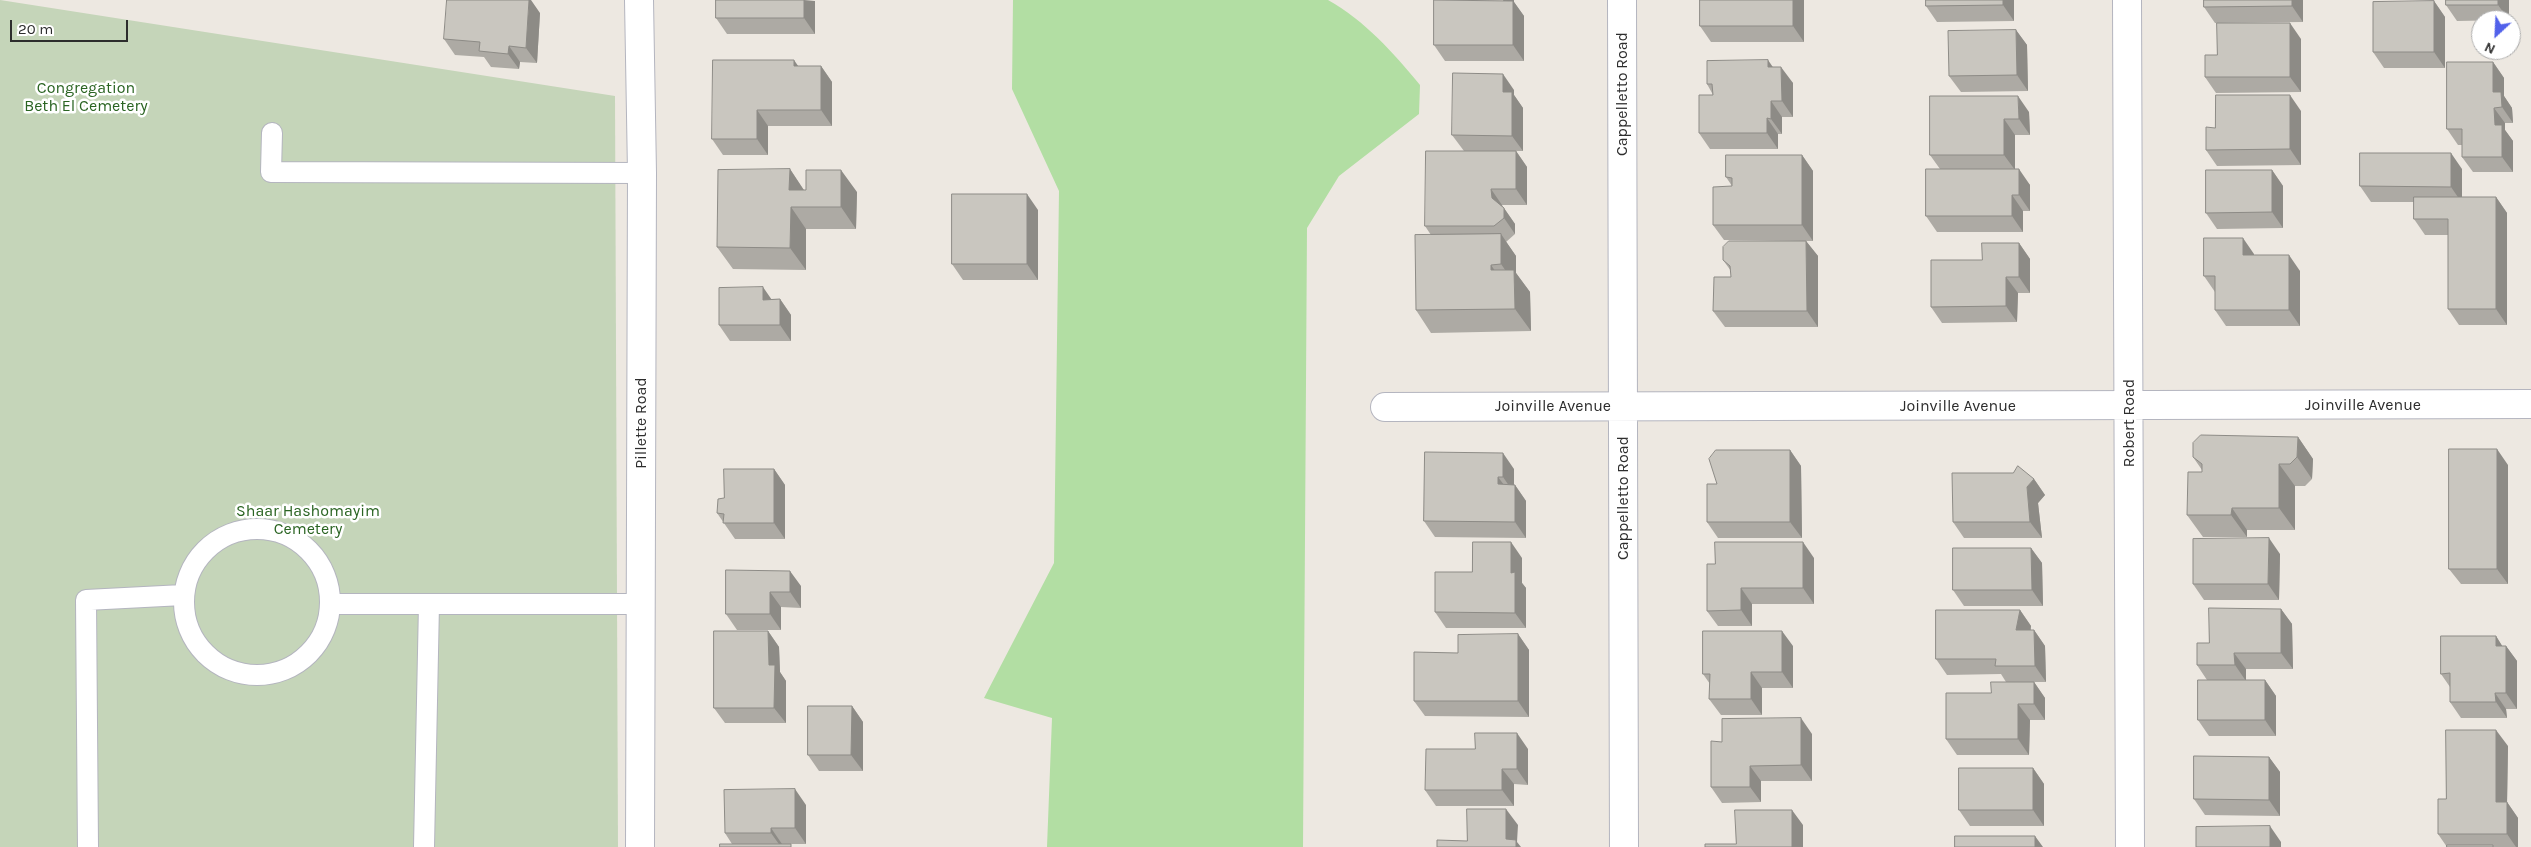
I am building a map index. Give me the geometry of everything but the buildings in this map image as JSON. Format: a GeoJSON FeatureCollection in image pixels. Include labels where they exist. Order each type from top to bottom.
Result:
{"type":"FeatureCollection","features":[{"type":"Feature","properties":{"kind":"street","name":"Pillette Road"},"geometry":{"type":"LineString","coordinates":[[639,0],[642,173],[640,847]]}},
{"type":"Feature","properties":{"kind":"street","name":"Cappelletto Road"},"geometry":{"type":"LineString","coordinates":[[1622,0],[1624,847]]}},
{"type":"Feature","properties":{"kind":"street","name":"Robert Road"},"geometry":{"type":"LineString","coordinates":[[2127,0],[2130,847]]}},
{"type":"Feature","properties":{"kind":"street","name":"Joinville Avenue"},"geometry":{"type":"LineString","coordinates":[[1385,407],[2531,404]]}},
{"type":"Feature","properties":{"kind":"lane"},"geometry":{"type":"LineString","coordinates":[[272,133],[271,172],[642,173]]}},
{"type":"Feature","properties":{"kind":"lane"},"geometry":{"type":"LineString","coordinates":[[248,528],[273,530],[296,539],[315,557],[327,579],[331,604],[327,626],[316,647],[298,664],[277,673],[254,676],[231,671],[210,659],[195,642],[185,621],[183,596],[189,571],[204,550],[224,536],[248,528]]}},
{"type":"Feature","properties":{"kind":"lane"},"geometry":{"type":"LineString","coordinates":[[88,847],[86,600],[183,596]]}},
{"type":"Feature","properties":{"kind":"lane"},"geometry":{"type":"LineString","coordinates":[[331,604],[641,604]]}},
{"type":"Feature","properties":{"kind":"lane"},"geometry":{"type":"LineString","coordinates":[[424,847],[429,604]]}},
{"type":"Feature","properties":{"kind":"green space","name":"Shaar Hashomayim Cemetery"},"geometry":{"type":"Polygon","coordinates":[[[0,0],[615,96],[618,847],[0,847],[0,0]]]}},
{"type":"Feature","properties":{"kind":"green space"},"geometry":{"type":"Polygon","coordinates":[[[1013,0],[1328,0],[1378,38],[1420,85],[1419,114],[1339,176],[1307,228],[1303,847],[1047,847],[1052,718],[984,698],[1054,563],[1059,191],[1012,89],[1013,0]]]}},
{"type":"Feature","properties":{"kind":"park label","name":"Congregation Beth El Cemetery"},"geometry":{"type":"Point","coordinates":[86,97]}}]}
